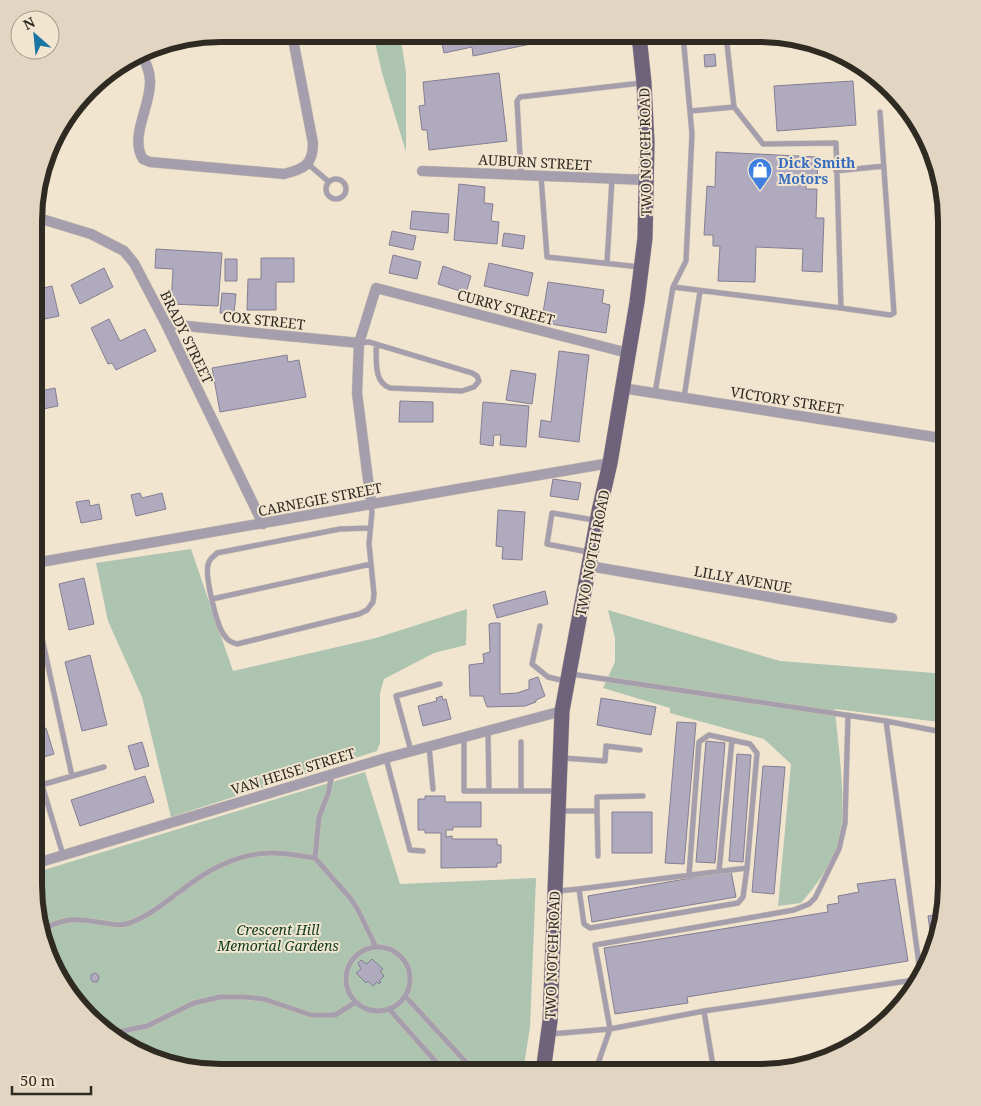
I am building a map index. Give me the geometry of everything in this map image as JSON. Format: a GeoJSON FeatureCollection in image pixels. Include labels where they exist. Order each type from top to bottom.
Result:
{"type":"FeatureCollection","features":[{"type":"Feature","properties":{"kind":"main road","name":"TWO NOTCH ROAD"},"geometry":{"type":"LineString","coordinates":[[544,1064],[548,1035],[562,711],[597,520],[610,463],[642,267],[647,180],[644,83],[640,42]]}},
{"type":"Feature","properties":{"kind":"street"},"geometry":{"type":"LineString","coordinates":[[144,60],[148,67],[150,83],[138,146],[143,159],[150,162],[284,174],[308,164],[313,153],[313,143],[294,42]]}},
{"type":"Feature","properties":{"kind":"street","name":"AUBURN STREET"},"geometry":{"type":"LineString","coordinates":[[422,171],[647,180]]}},
{"type":"Feature","properties":{"kind":"street","name":"BRADY STREET"},"geometry":{"type":"LineString","coordinates":[[42,219],[91,234],[124,251],[134,262],[263,524]]}},
{"type":"Feature","properties":{"kind":"street","name":"CURRY STREET"},"geometry":{"type":"LineString","coordinates":[[359,343],[376,288],[628,353]]}},
{"type":"Feature","properties":{"kind":"street","name":"COX STREET"},"geometry":{"type":"LineString","coordinates":[[166,324],[359,343]]}},
{"type":"Feature","properties":{"kind":"street"},"geometry":{"type":"LineString","coordinates":[[359,343],[357,393],[371,503]]}},
{"type":"Feature","properties":{"kind":"street","name":"VICTORY STREET"},"geometry":{"type":"LineString","coordinates":[[622,388],[938,438]]}},
{"type":"Feature","properties":{"kind":"street","name":"CARNEGIE STREET"},"geometry":{"type":"LineString","coordinates":[[42,562],[263,524],[371,503],[610,463]]}},
{"type":"Feature","properties":{"kind":"street","name":"LILLY AVENUE"},"geometry":{"type":"LineString","coordinates":[[590,559],[892,618]]}},
{"type":"Feature","properties":{"kind":"street","name":"VAN HEISE STREET"},"geometry":{"type":"LineString","coordinates":[[42,862],[386,758],[562,711]]}},
{"type":"Feature","properties":{"kind":"lane"},"geometry":{"type":"LineString","coordinates":[[654,393],[673,286],[686,261],[692,134],[684,42]]}},
{"type":"Feature","properties":{"kind":"lane"},"geometry":{"type":"LineString","coordinates":[[727,42],[734,107],[763,144],[836,143],[841,308]]}},
{"type":"Feature","properties":{"kind":"lane"},"geometry":{"type":"LineString","coordinates":[[521,175],[517,101],[520,97],[644,83]]}},
{"type":"Feature","properties":{"kind":"lane"},"geometry":{"type":"LineString","coordinates":[[690,110],[734,107]]}},
{"type":"Feature","properties":{"kind":"lane"},"geometry":{"type":"LineString","coordinates":[[673,286],[890,315],[894,313],[880,112]]}},
{"type":"Feature","properties":{"kind":"lane"},"geometry":{"type":"LineString","coordinates":[[308,164],[329,182]]}},
{"type":"Feature","properties":{"kind":"lane"},"geometry":{"type":"LineString","coordinates":[[836,171],[884,166]]}},
{"type":"Feature","properties":{"kind":"lane"},"geometry":{"type":"LineString","coordinates":[[541,176],[547,257],[642,267]]}},
{"type":"Feature","properties":{"kind":"lane"},"geometry":{"type":"LineString","coordinates":[[607,263],[612,180]]}},
{"type":"Feature","properties":{"kind":"lane"},"geometry":{"type":"LineString","coordinates":[[684,398],[700,291]]}},
{"type":"Feature","properties":{"kind":"lane"},"geometry":{"type":"LineString","coordinates":[[359,343],[369,342],[472,373],[477,376],[479,381],[474,387],[462,391],[409,390],[385,387],[380,382],[378,375],[376,345]]}},
{"type":"Feature","properties":{"kind":"lane"},"geometry":{"type":"LineString","coordinates":[[370,528],[340,529],[217,554],[209,560],[207,568],[212,599],[223,634],[230,642],[237,644],[359,614],[367,610],[373,602],[374,594],[371,564],[371,503]]}},
{"type":"Feature","properties":{"kind":"lane"},"geometry":{"type":"LineString","coordinates":[[590,559],[547,544],[552,513],[597,520]]}},
{"type":"Feature","properties":{"kind":"lane"},"geometry":{"type":"LineString","coordinates":[[212,599],[371,564]]}},
{"type":"Feature","properties":{"kind":"lane"},"geometry":{"type":"LineString","coordinates":[[540,626],[532,664],[548,677],[568,678],[848,715],[938,732]]}},
{"type":"Feature","properties":{"kind":"lane"},"geometry":{"type":"LineString","coordinates":[[42,638],[72,776]]}},
{"type":"Feature","properties":{"kind":"lane"},"geometry":{"type":"LineString","coordinates":[[411,751],[396,696],[440,684]]}},
{"type":"Feature","properties":{"kind":"lane"},"geometry":{"type":"LineString","coordinates":[[598,1064],[610,1029],[596,945],[794,910],[809,904],[815,898],[839,849],[845,823],[848,715]]}},
{"type":"Feature","properties":{"kind":"lane"},"geometry":{"type":"LineString","coordinates":[[886,721],[919,965]]}},
{"type":"Feature","properties":{"kind":"lane"},"geometry":{"type":"LineString","coordinates":[[488,730],[490,791]]}},
{"type":"Feature","properties":{"kind":"lane"},"geometry":{"type":"LineString","coordinates":[[579,888],[584,924],[590,928],[738,903],[743,897],[747,868],[757,753],[750,744],[710,735],[699,742],[689,875]]}},
{"type":"Feature","properties":{"kind":"lane"},"geometry":{"type":"LineString","coordinates":[[464,736],[464,791],[559,791]]}},
{"type":"Feature","properties":{"kind":"lane"},"geometry":{"type":"LineString","coordinates":[[719,871],[732,740]]}},
{"type":"Feature","properties":{"kind":"lane"},"geometry":{"type":"LineString","coordinates":[[520,791],[521,742]]}},
{"type":"Feature","properties":{"kind":"lane"},"geometry":{"type":"LineString","coordinates":[[429,746],[433,789]]}},
{"type":"Feature","properties":{"kind":"lane"},"geometry":{"type":"LineString","coordinates":[[560,758],[605,761],[606,746],[640,750]]}},
{"type":"Feature","properties":{"kind":"lane"},"geometry":{"type":"LineString","coordinates":[[386,758],[410,850],[423,851]]}},
{"type":"Feature","properties":{"kind":"lane"},"geometry":{"type":"LineString","coordinates":[[63,856],[42,785],[104,767]]}},
{"type":"Feature","properties":{"kind":"lane"},"geometry":{"type":"LineString","coordinates":[[315,858],[320,817],[328,794],[332,774]]}},
{"type":"Feature","properties":{"kind":"lane"},"geometry":{"type":"LineString","coordinates":[[598,856],[597,797],[643,796]]}},
{"type":"Feature","properties":{"kind":"lane"},"geometry":{"type":"LineString","coordinates":[[558,811],[597,811]]}},
{"type":"Feature","properties":{"kind":"lane"},"geometry":{"type":"LineString","coordinates":[[48,927],[69,919],[117,925],[127,924],[149,914],[188,885],[222,865],[246,855],[271,853],[315,858],[351,899],[376,947]]}},
{"type":"Feature","properties":{"kind":"lane"},"geometry":{"type":"LineString","coordinates":[[555,892],[747,868]]}},
{"type":"Feature","properties":{"kind":"lane"},"geometry":{"type":"LineString","coordinates":[[376,947],[389,949],[398,954],[406,964],[410,978],[409,988],[405,996],[397,1005],[389,1009],[372,1010],[363,1007],[356,1002],[348,990],[346,976],[352,960],[360,952],[376,947]]}},
{"type":"Feature","properties":{"kind":"lane"},"geometry":{"type":"LineString","coordinates":[[548,1035],[610,1029],[704,1011],[910,981]]}},
{"type":"Feature","properties":{"kind":"lane"},"geometry":{"type":"LineString","coordinates":[[405,996],[468,1064]]}},
{"type":"Feature","properties":{"kind":"lane"},"geometry":{"type":"LineString","coordinates":[[121,1032],[147,1026],[194,1003],[220,998],[245,997],[264,999],[311,1015],[335,1015],[356,1002]]}},
{"type":"Feature","properties":{"kind":"lane"},"geometry":{"type":"LineString","coordinates":[[389,1009],[439,1064]]}},
{"type":"Feature","properties":{"kind":"lane"},"geometry":{"type":"LineString","coordinates":[[704,1011],[713,1064]]}},
{"type":"Feature","properties":{"kind":"green space"},"geometry":{"type":"Polygon","coordinates":[[[375,42],[401,42],[406,72],[406,152],[382,73],[375,42]]]}},
{"type":"Feature","properties":{"kind":"green space"},"geometry":{"type":"Polygon","coordinates":[[[191,549],[233,671],[376,638],[467,609],[466,645],[434,653],[384,679],[380,693],[380,743],[377,751],[171,817],[142,697],[108,621],[96,563],[191,549]]]}},
{"type":"Feature","properties":{"kind":"green space"},"geometry":{"type":"Polygon","coordinates":[[[608,610],[780,661],[938,673],[938,722],[835,709],[842,798],[842,816],[837,848],[821,877],[801,903],[778,906],[791,764],[764,739],[670,713],[670,708],[603,688],[615,662],[615,638],[608,610]]]}},
{"type":"Feature","properties":{"kind":"green space","name":"Crescent Hill Memorial Gardens"},"geometry":{"type":"Polygon","coordinates":[[[365,772],[400,884],[536,878],[530,1027],[524,1064],[222,1064],[187,1060],[153,1050],[122,1033],[104,1019],[73,984],[61,964],[52,942],[44,908],[42,871],[365,772]]]}},
{"type":"Feature","properties":{"kind":"building"},"geometry":{"type":"Polygon","coordinates":[[[442,42],[540,42],[473,56],[472,47],[444,53],[442,42]]]}},
{"type":"Feature","properties":{"kind":"building"},"geometry":{"type":"Polygon","coordinates":[[[715,54],[716,66],[705,67],[704,55],[715,54]]]}},
{"type":"Feature","properties":{"kind":"building"},"geometry":{"type":"Polygon","coordinates":[[[499,73],[507,141],[429,150],[427,130],[422,130],[419,106],[425,105],[423,82],[499,73]]]}},
{"type":"Feature","properties":{"kind":"building"},"geometry":{"type":"Polygon","coordinates":[[[853,81],[856,125],[777,131],[774,86],[853,81]]]}},
{"type":"Feature","properties":{"kind":"building"},"geometry":{"type":"Polygon","coordinates":[[[716,152],[818,157],[817,183],[806,183],[806,189],[817,189],[816,218],[824,218],[822,272],[802,271],[803,249],[756,247],[755,282],[718,281],[720,246],[713,246],[713,235],[704,235],[707,186],[715,187],[716,152]]]}},
{"type":"Feature","properties":{"kind":"building"},"geometry":{"type":"Polygon","coordinates":[[[459,184],[485,187],[484,203],[493,204],[491,221],[499,222],[497,244],[454,240],[459,184]]]}},
{"type":"Feature","properties":{"kind":"building"},"geometry":{"type":"Polygon","coordinates":[[[412,211],[449,214],[448,233],[410,229],[412,211]]]}},
{"type":"Feature","properties":{"kind":"building"},"geometry":{"type":"Polygon","coordinates":[[[392,231],[416,236],[413,250],[389,245],[392,231]]]}},
{"type":"Feature","properties":{"kind":"building"},"geometry":{"type":"Polygon","coordinates":[[[504,233],[525,236],[523,249],[502,246],[504,233]]]}},
{"type":"Feature","properties":{"kind":"building"},"geometry":{"type":"Polygon","coordinates":[[[156,249],[222,253],[218,306],[171,304],[173,269],[155,268],[156,249]]]}},
{"type":"Feature","properties":{"kind":"building"},"geometry":{"type":"Polygon","coordinates":[[[393,255],[421,262],[417,279],[389,273],[393,255]]]}},
{"type":"Feature","properties":{"kind":"building"},"geometry":{"type":"Polygon","coordinates":[[[261,258],[294,258],[294,282],[276,282],[276,310],[247,310],[248,279],[261,279],[261,258]]]}},
{"type":"Feature","properties":{"kind":"building"},"geometry":{"type":"Polygon","coordinates":[[[225,259],[237,259],[237,281],[225,281],[225,259]]]}},
{"type":"Feature","properties":{"kind":"building"},"geometry":{"type":"Polygon","coordinates":[[[489,263],[533,273],[528,296],[484,286],[489,263]]]}},
{"type":"Feature","properties":{"kind":"building"},"geometry":{"type":"Polygon","coordinates":[[[443,266],[471,276],[466,293],[438,284],[443,266]]]}},
{"type":"Feature","properties":{"kind":"building"},"geometry":{"type":"Polygon","coordinates":[[[104,268],[113,287],[80,304],[71,285],[104,268]]]}},
{"type":"Feature","properties":{"kind":"building"},"geometry":{"type":"Polygon","coordinates":[[[548,282],[604,290],[602,303],[610,305],[606,333],[551,324],[553,315],[543,313],[548,282]]]}},
{"type":"Feature","properties":{"kind":"building"},"geometry":{"type":"Polygon","coordinates":[[[52,286],[59,316],[45,319],[42,306],[42,288],[52,286]]]}},
{"type":"Feature","properties":{"kind":"building"},"geometry":{"type":"Polygon","coordinates":[[[222,293],[236,294],[234,314],[220,313],[222,293]]]}},
{"type":"Feature","properties":{"kind":"building"},"geometry":{"type":"Polygon","coordinates":[[[109,319],[120,341],[145,329],[156,351],[116,370],[112,363],[108,364],[91,328],[109,319]]]}},
{"type":"Feature","properties":{"kind":"building"},"geometry":{"type":"Polygon","coordinates":[[[559,351],[589,355],[579,442],[539,437],[541,420],[551,422],[559,351]]]}},
{"type":"Feature","properties":{"kind":"building"},"geometry":{"type":"Polygon","coordinates":[[[287,355],[288,362],[299,360],[306,397],[220,412],[212,368],[287,355]]]}},
{"type":"Feature","properties":{"kind":"building"},"geometry":{"type":"Polygon","coordinates":[[[511,370],[536,374],[532,404],[506,400],[511,370]]]}},
{"type":"Feature","properties":{"kind":"building"},"geometry":{"type":"Polygon","coordinates":[[[55,388],[58,406],[43,409],[42,391],[55,388]]]}},
{"type":"Feature","properties":{"kind":"building"},"geometry":{"type":"Polygon","coordinates":[[[400,401],[433,402],[433,422],[399,422],[400,401]]]}},
{"type":"Feature","properties":{"kind":"building"},"geometry":{"type":"Polygon","coordinates":[[[483,402],[529,406],[526,447],[500,445],[501,435],[494,435],[493,446],[480,444],[483,402]]]}},
{"type":"Feature","properties":{"kind":"building"},"geometry":{"type":"Polygon","coordinates":[[[553,479],[581,483],[578,500],[550,496],[553,479]]]}},
{"type":"Feature","properties":{"kind":"building"},"geometry":{"type":"Polygon","coordinates":[[[140,493],[142,498],[162,493],[166,509],[136,516],[131,495],[140,493]]]}},
{"type":"Feature","properties":{"kind":"building"},"geometry":{"type":"Polygon","coordinates":[[[89,500],[90,506],[99,504],[102,519],[81,523],[76,502],[89,500]]]}},
{"type":"Feature","properties":{"kind":"building"},"geometry":{"type":"Polygon","coordinates":[[[498,510],[525,512],[522,560],[502,559],[503,547],[496,546],[498,510]]]}},
{"type":"Feature","properties":{"kind":"building"},"geometry":{"type":"Polygon","coordinates":[[[84,578],[94,624],[69,630],[59,584],[84,578]]]}},
{"type":"Feature","properties":{"kind":"building"},"geometry":{"type":"Polygon","coordinates":[[[545,591],[548,604],[497,618],[493,605],[545,591]]]}},
{"type":"Feature","properties":{"kind":"building"},"geometry":{"type":"Polygon","coordinates":[[[500,623],[500,694],[517,693],[529,689],[529,680],[538,677],[545,696],[536,700],[536,702],[525,706],[487,707],[483,696],[470,696],[469,665],[484,663],[483,654],[490,652],[489,624],[500,623]]]}},
{"type":"Feature","properties":{"kind":"building"},"geometry":{"type":"Polygon","coordinates":[[[90,655],[107,725],[82,731],[65,662],[90,655]]]}},
{"type":"Feature","properties":{"kind":"building"},"geometry":{"type":"Polygon","coordinates":[[[442,696],[443,700],[446,699],[451,719],[423,726],[418,706],[437,701],[436,698],[442,696]]]}},
{"type":"Feature","properties":{"kind":"building"},"geometry":{"type":"Polygon","coordinates":[[[601,698],[656,707],[651,735],[597,725],[601,698]]]}},
{"type":"Feature","properties":{"kind":"building"},"geometry":{"type":"Polygon","coordinates":[[[677,722],[696,723],[684,864],[665,863],[677,722]]]}},
{"type":"Feature","properties":{"kind":"building"},"geometry":{"type":"Polygon","coordinates":[[[46,728],[54,754],[42,758],[42,729],[46,728]]]}},
{"type":"Feature","properties":{"kind":"building"},"geometry":{"type":"Polygon","coordinates":[[[706,741],[725,743],[715,863],[696,862],[706,741]]]}},
{"type":"Feature","properties":{"kind":"building"},"geometry":{"type":"Polygon","coordinates":[[[142,742],[149,766],[135,770],[128,746],[142,742]]]}},
{"type":"Feature","properties":{"kind":"building"},"geometry":{"type":"Polygon","coordinates":[[[737,754],[751,755],[743,862],[729,861],[737,754]]]}},
{"type":"Feature","properties":{"kind":"building"},"geometry":{"type":"Polygon","coordinates":[[[763,766],[785,767],[774,894],[752,892],[763,766]]]}},
{"type":"Feature","properties":{"kind":"building"},"geometry":{"type":"Polygon","coordinates":[[[145,776],[154,802],[80,826],[71,800],[145,776]]]}},
{"type":"Feature","properties":{"kind":"building"},"geometry":{"type":"Polygon","coordinates":[[[425,796],[445,796],[445,802],[481,802],[481,827],[453,827],[453,830],[446,830],[446,837],[452,836],[452,839],[497,839],[497,845],[501,845],[501,863],[497,863],[497,867],[441,868],[441,833],[425,833],[425,830],[418,830],[418,799],[425,799],[425,796]]]}},
{"type":"Feature","properties":{"kind":"building"},"geometry":{"type":"Polygon","coordinates":[[[612,812],[652,812],[652,853],[612,853],[612,812]]]}},
{"type":"Feature","properties":{"kind":"building"},"geometry":{"type":"Polygon","coordinates":[[[731,871],[736,897],[592,922],[588,896],[731,871]]]}},
{"type":"Feature","properties":{"kind":"building"},"geometry":{"type":"Polygon","coordinates":[[[895,879],[908,961],[687,997],[688,1003],[615,1014],[604,948],[828,912],[827,905],[839,903],[838,896],[859,892],[857,884],[895,879]]]}},
{"type":"Feature","properties":{"kind":"building"},"geometry":{"type":"Polygon","coordinates":[[[936,915],[931,936],[928,916],[936,915]]]}},
{"type":"Feature","properties":{"kind":"building"},"geometry":{"type":"Polygon","coordinates":[[[372,959],[383,969],[380,971],[384,976],[379,981],[381,982],[379,984],[377,982],[373,986],[368,981],[366,983],[356,973],[361,969],[358,963],[361,960],[367,964],[372,959]]]}},
{"type":"Feature","properties":{"kind":"building"},"geometry":{"type":"Polygon","coordinates":[[[95,973],[99,978],[97,982],[93,982],[91,975],[95,973]]]}},
{"type":"Feature","properties":{"kind":"place","name":"Dick Smith Motors"},"geometry":{"type":"Point","coordinates":[760,191]}}]}
